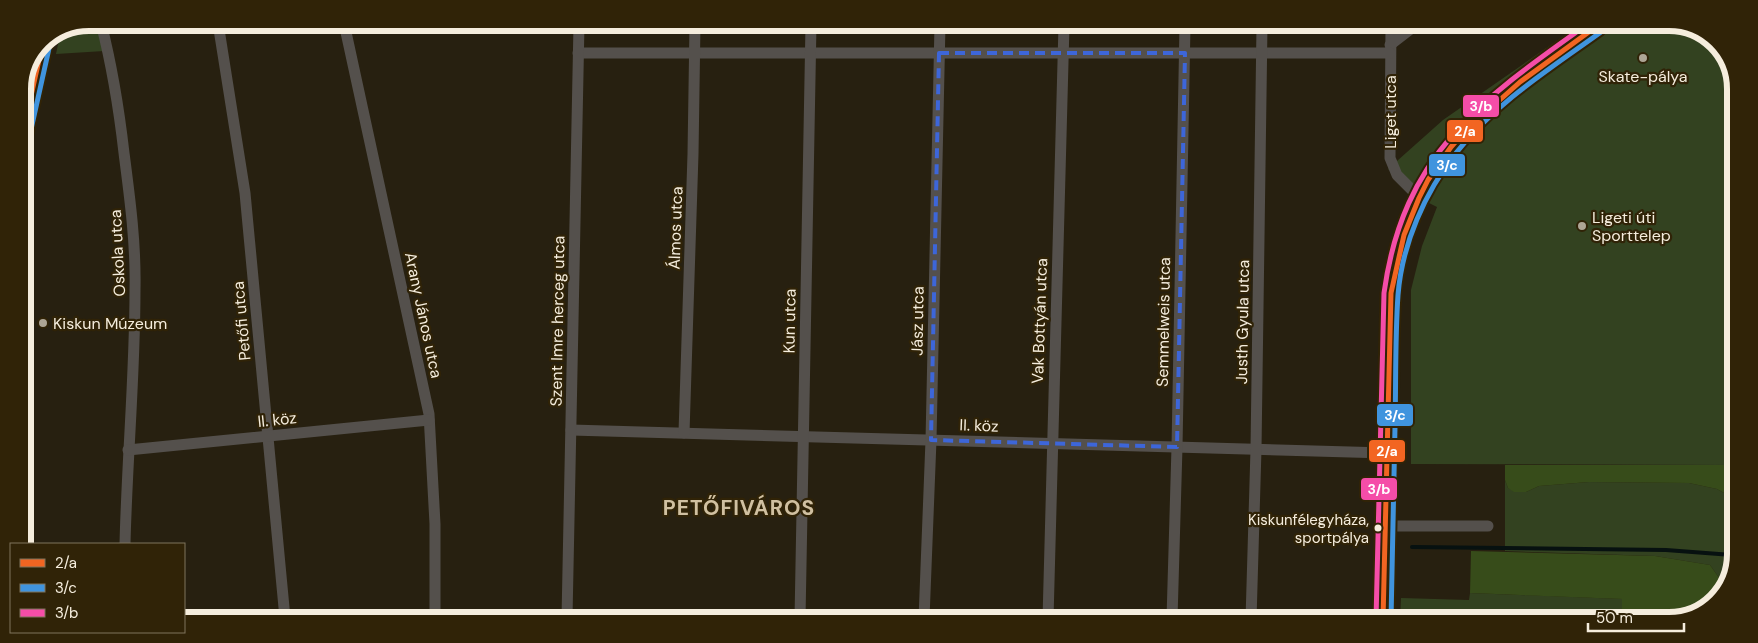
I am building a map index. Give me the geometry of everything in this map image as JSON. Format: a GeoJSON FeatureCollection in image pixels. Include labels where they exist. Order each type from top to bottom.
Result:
{"type":"FeatureCollection","features":[{"type":"Feature","properties":{"kind":"main road"},"geometry":{"type":"LineString","coordinates":[[1382,612],[1391,293],[1397,257],[1409,218],[1419,197],[1443,158],[1464,132],[1516,86],[1590,31]]}},
{"type":"Feature","properties":{"kind":"main road"},"geometry":{"type":"LineString","coordinates":[[31,93],[38,63]]}},
{"type":"Feature","properties":{"kind":"street","name":"Oskola utca"},"geometry":{"type":"LineString","coordinates":[[103,31],[110,58],[121,125],[131,200],[134,244],[134,354],[125,543]]}},
{"type":"Feature","properties":{"kind":"street","name":"Petőfi utca"},"geometry":{"type":"LineString","coordinates":[[219,31],[245,193],[284,612]]}},
{"type":"Feature","properties":{"kind":"street","name":"Arany János utca"},"geometry":{"type":"LineString","coordinates":[[346,31],[429,420],[435,524],[435,612]]}},
{"type":"Feature","properties":{"kind":"street","name":"Szent Imre herceg utca"},"geometry":{"type":"LineString","coordinates":[[567,612],[579,31]]}},
{"type":"Feature","properties":{"kind":"street","name":"Álmos utca"},"geometry":{"type":"LineString","coordinates":[[684,433],[693,164],[695,31]]}},
{"type":"Feature","properties":{"kind":"street","name":"Kun utca"},"geometry":{"type":"LineString","coordinates":[[800,612],[811,31]]}},
{"type":"Feature","properties":{"kind":"street","name":"Jász utca"},"geometry":{"type":"LineString","coordinates":[[924,612],[931,440],[940,31]]}},
{"type":"Feature","properties":{"kind":"street","name":"Vak Bottyán utca"},"geometry":{"type":"LineString","coordinates":[[1048,612],[1064,31]]}},
{"type":"Feature","properties":{"kind":"street","name":"Semmelweis utca"},"geometry":{"type":"LineString","coordinates":[[1172,612],[1178,447],[1185,31]]}},
{"type":"Feature","properties":{"kind":"street","name":"Justh Gyula utca"},"geometry":{"type":"LineString","coordinates":[[1251,612],[1256,449],[1262,31]]}},
{"type":"Feature","properties":{"kind":"street","name":"Liget utca"},"geometry":{"type":"LineString","coordinates":[[1391,31],[1390,158],[1397,175],[1419,197]]}},
{"type":"Feature","properties":{"kind":"street"},"geometry":{"type":"LineString","coordinates":[[578,53],[1262,53],[1390,49],[1410,31]]}},
{"type":"Feature","properties":{"kind":"street","name":"II. köz"},"geometry":{"type":"LineString","coordinates":[[128,450],[429,420]]}},
{"type":"Feature","properties":{"kind":"street","name":"II. köz"},"geometry":{"type":"LineString","coordinates":[[571,430],[1386,453]]}},
{"type":"Feature","properties":{"kind":"street"},"geometry":{"type":"LineString","coordinates":[[1384,526],[1488,526]]}},
{"type":"Feature","properties":{"kind":"highlighted area"},"geometry":{"type":"Polygon","coordinates":[[[939,53],[1185,53],[1177,447],[931,440],[939,53]]]}},
{"type":"Feature","properties":{"kind":"green space"},"geometry":{"type":"Polygon","coordinates":[[[98,31],[104,51],[56,54],[59,40],[78,32],[98,31]]]}},
{"type":"Feature","properties":{"kind":"green space","name":"Ligeti úti Sporttelep"},"geometry":{"type":"Polygon","coordinates":[[[1571,31],[1676,32],[1694,37],[1715,54],[1722,67],[1727,86],[1727,465],[1411,464],[1411,290],[1422,246],[1437,207],[1419,198],[1388,169],[1443,120],[1571,31]]]}},
{"type":"Feature","properties":{"kind":"green space"},"geometry":{"type":"Polygon","coordinates":[[[1505,465],[1727,465],[1727,495],[1717,489],[1689,483],[1589,482],[1539,486],[1526,492],[1514,492],[1508,488],[1505,480],[1505,465]]]}},
{"type":"Feature","properties":{"kind":"green space"},"geometry":{"type":"Polygon","coordinates":[[[1505,480],[1508,488],[1526,492],[1539,486],[1589,482],[1689,483],[1717,489],[1727,495],[1727,554],[1726,565],[1720,580],[1710,565],[1655,556],[1505,551],[1505,480]]]}},
{"type":"Feature","properties":{"kind":"green space"},"geometry":{"type":"Polygon","coordinates":[[[1471,551],[1655,556],[1710,565],[1720,580],[1715,589],[1701,602],[1684,610],[1669,612],[1622,612],[1622,599],[1470,593],[1471,551]]]}},
{"type":"Feature","properties":{"kind":"green space"},"geometry":{"type":"Polygon","coordinates":[[[1470,593],[1623,599],[1622,612],[1400,612],[1401,598],[1469,600],[1470,593]]]}},
{"type":"Feature","properties":{"kind":"waterway"},"geometry":{"type":"LineString","coordinates":[[1412,547],[1666,550],[1727,555]]}},
{"type":"Feature","properties":{"kind":"transit line","name":"3/b"},"geometry":{"type":"LineString","coordinates":[[1376,612],[1384,293],[1394,245],[1409,204],[1428,168],[1452,136],[1480,107],[1512,80],[1578,31]]}},
{"type":"Feature","properties":{"kind":"transit line","name":"2/a"},"geometry":{"type":"LineString","coordinates":[[1383,612],[1391,293],[1404,235],[1428,180],[1451,147],[1466,130],[1520,82],[1590,31]]}},
{"type":"Feature","properties":{"kind":"transit line","name":"3/c"},"geometry":{"type":"LineString","coordinates":[[1391,612],[1397,311],[1400,276],[1410,238],[1434,184],[1471,135],[1524,87],[1601,32]]}},
{"type":"Feature","properties":{"kind":"transit line","name":"3/c"},"geometry":{"type":"LineString","coordinates":[[31,130],[49,47]]}},
{"type":"Feature","properties":{"kind":"transit line","name":"2/a"},"geometry":{"type":"LineString","coordinates":[[31,96],[39,62]]}},
{"type":"Feature","properties":{"kind":"place","name":"Skate-pálya"},"geometry":{"type":"Point","coordinates":[1643,58]}},
{"type":"Feature","properties":{"kind":"place","name":"Ligeti úti Sporttelep"},"geometry":{"type":"Point","coordinates":[1582,226]}},
{"type":"Feature","properties":{"kind":"place","name":"Kiskun Múzeum"},"geometry":{"type":"Point","coordinates":[43,323]}},
{"type":"Feature","properties":{"kind":"place","name":"Kiskunfélegyháza, sportpálya"},"geometry":{"type":"Point","coordinates":[1378,528]}},
{"type":"Feature","properties":{"kind":"district","name":"PETŐFIVÁROS"},"geometry":{"type":"Point","coordinates":[739,508]}}]}
